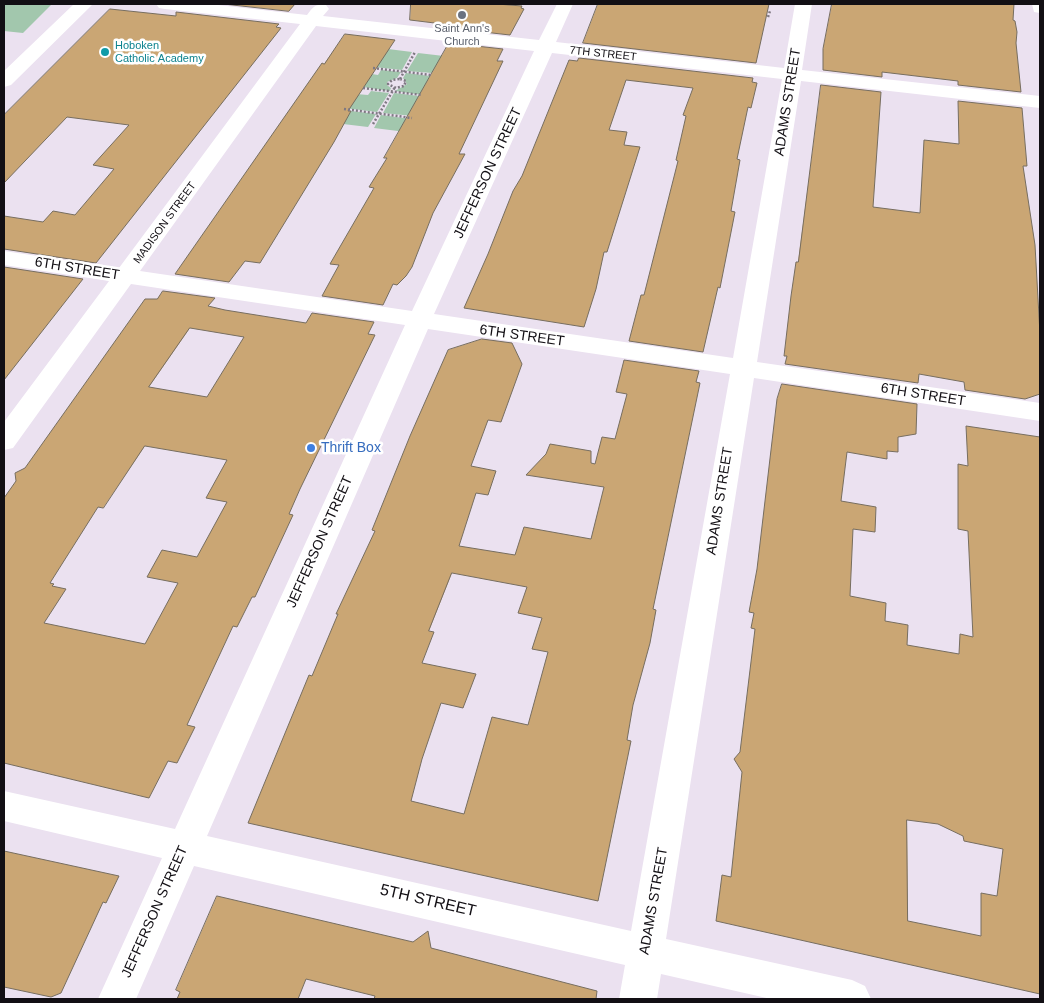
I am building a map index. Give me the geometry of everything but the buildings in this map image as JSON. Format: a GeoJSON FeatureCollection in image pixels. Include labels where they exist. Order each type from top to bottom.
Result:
{"type":"FeatureCollection","features":[{"type":"Feature","properties":{"kind":"street"},"geometry":{"type":"LineString","coordinates":[[4,82],[84,4]]}},
{"type":"Feature","properties":{"kind":"street","name":"7TH STREET"},"geometry":{"type":"LineString","coordinates":[[165,4],[1040,102]]}},
{"type":"Feature","properties":{"kind":"street","name":"MADISON STREET"},"geometry":{"type":"LineString","coordinates":[[4,441],[324,4]]}},
{"type":"Feature","properties":{"kind":"street","name":"JEFFERSON STREET"},"geometry":{"type":"LineString","coordinates":[[117,999],[419,321],[565,4]]}},
{"type":"Feature","properties":{"kind":"street","name":"ADAMS STREET"},"geometry":{"type":"LineString","coordinates":[[638,999],[804,4]]}},
{"type":"Feature","properties":{"kind":"street","name":"6TH STREET"},"geometry":{"type":"LineString","coordinates":[[4,258],[1040,412]]}},
{"type":"Feature","properties":{"kind":"street","name":"5TH STREET"},"geometry":{"type":"LineString","coordinates":[[4,806],[185,845],[852,999]]}},
{"type":"Feature","properties":{"kind":"path"},"geometry":{"type":"LineString","coordinates":[[768,18],[770,11]]}},
{"type":"Feature","properties":{"kind":"path"},"geometry":{"type":"LineString","coordinates":[[400,79],[416,52]]}},
{"type":"Feature","properties":{"kind":"path"},"geometry":{"type":"LineString","coordinates":[[373,68],[431,74]]}},
{"type":"Feature","properties":{"kind":"path"},"geometry":{"type":"LineString","coordinates":[[373,124],[395,88],[406,84],[406,81],[400,79],[388,82],[389,86],[395,88]]}},
{"type":"Feature","properties":{"kind":"path"},"geometry":{"type":"LineString","coordinates":[[363,88],[422,96]]}},
{"type":"Feature","properties":{"kind":"path"},"geometry":{"type":"LineString","coordinates":[[344,109],[412,118]]}},
{"type":"Feature","properties":{"kind":"green space"},"geometry":{"type":"Polygon","coordinates":[[[4,4],[52,4],[23,33],[4,31],[4,4]]]}},
{"type":"Feature","properties":{"kind":"green space"},"geometry":{"type":"Polygon","coordinates":[[[388,49],[412,52],[402,70],[374,67],[388,49]]]}},
{"type":"Feature","properties":{"kind":"green space"},"geometry":{"type":"Polygon","coordinates":[[[418,53],[444,56],[432,73],[407,71],[418,53]]]}},
{"type":"Feature","properties":{"kind":"green space"},"geometry":{"type":"Polygon","coordinates":[[[381,70],[401,72],[397,78],[387,82],[387,85],[391,88],[390,91],[363,87],[366,73],[378,75],[381,70]]]}},
{"type":"Feature","properties":{"kind":"green space"},"geometry":{"type":"Polygon","coordinates":[[[406,73],[430,76],[423,95],[395,91],[407,84],[403,78],[406,73]]]}},
{"type":"Feature","properties":{"kind":"green space"},"geometry":{"type":"Polygon","coordinates":[[[371,91],[389,93],[377,112],[344,108],[356,94],[368,95],[371,91]]]}},
{"type":"Feature","properties":{"kind":"green space"},"geometry":{"type":"Polygon","coordinates":[[[394,93],[419,96],[413,116],[383,113],[394,93]]]}},
{"type":"Feature","properties":{"kind":"green space"},"geometry":{"type":"Polygon","coordinates":[[[351,111],[376,114],[368,127],[343,124],[351,111]]]}},
{"type":"Feature","properties":{"kind":"green space"},"geometry":{"type":"Polygon","coordinates":[[[381,115],[411,119],[406,132],[374,128],[381,115]]]}},
{"type":"Feature","properties":{"kind":"place","name":"Saint Ann's Church"},"geometry":{"type":"Point","coordinates":[462,15]}},
{"type":"Feature","properties":{"kind":"place","name":"Hoboken Catholic Academy"},"geometry":{"type":"Point","coordinates":[105,52]}},
{"type":"Feature","properties":{"kind":"place","name":"Thrift Box"},"geometry":{"type":"Point","coordinates":[311,448]}}]}
